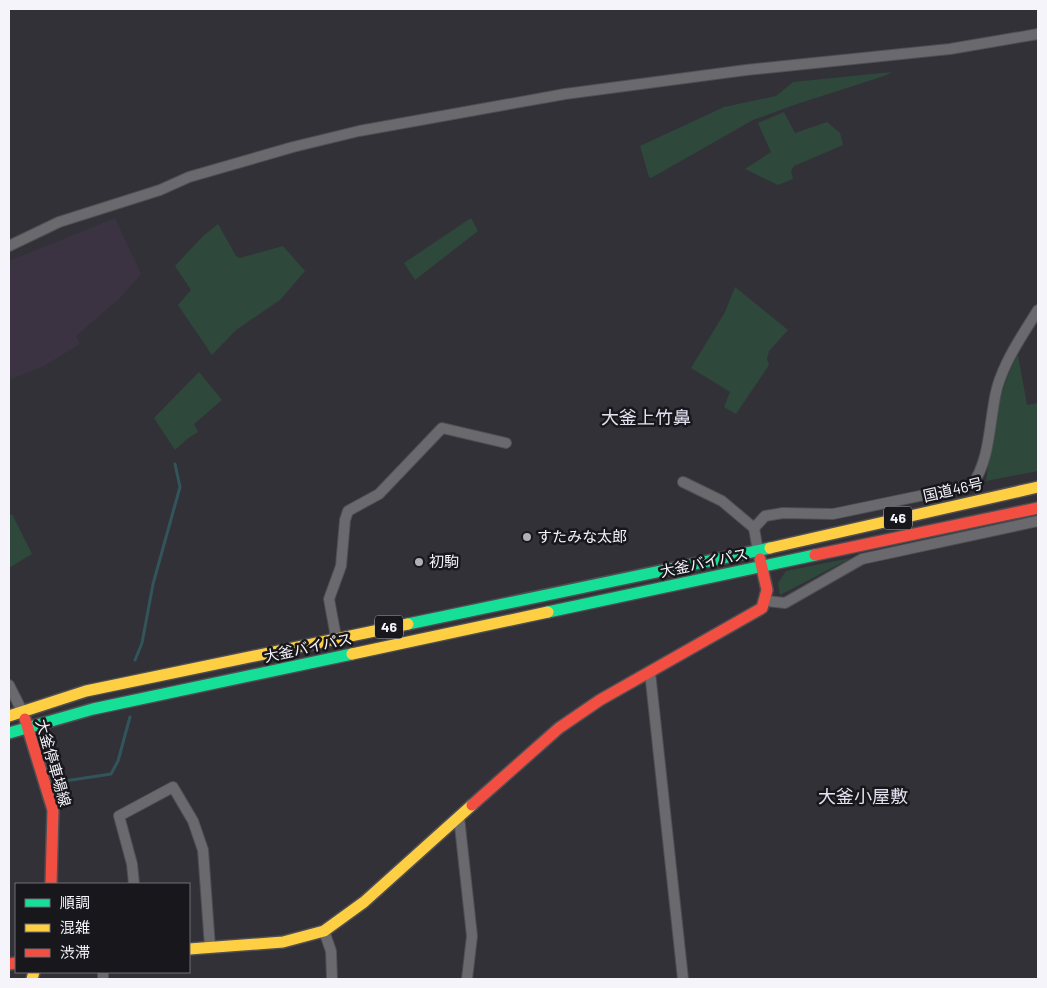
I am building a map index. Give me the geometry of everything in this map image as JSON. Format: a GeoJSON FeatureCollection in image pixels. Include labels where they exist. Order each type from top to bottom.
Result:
{"type":"FeatureCollection","features":[{"type":"Feature","properties":{"kind":"main road","name":"国道46号"},"geometry":{"type":"LineString","coordinates":[[758,551],[1038,487]]}},
{"type":"Feature","properties":{"kind":"main road","name":"46"},"geometry":{"type":"LineString","coordinates":[[762,565],[1038,508]]}},
{"type":"Feature","properties":{"kind":"main road","name":"大釜バイパス"},"geometry":{"type":"LineString","coordinates":[[9,716],[86,691],[336,637],[758,551]]}},
{"type":"Feature","properties":{"kind":"main road"},"geometry":{"type":"LineString","coordinates":[[190,949],[282,942],[324,931],[364,902],[559,728],[600,700],[762,608],[767,601],[768,592],[758,551]]}},
{"type":"Feature","properties":{"kind":"main road","name":"大釜バイパス"},"geometry":{"type":"LineString","coordinates":[[9,734],[102,707],[762,565]]}},
{"type":"Feature","properties":{"kind":"main road","name":"大釜停車場線"},"geometry":{"type":"LineString","coordinates":[[22,711],[53,810],[51,883]]}},
{"type":"Feature","properties":{"kind":"street"},"geometry":{"type":"LineString","coordinates":[[9,246],[59,222],[160,190],[189,177],[293,147],[359,131],[565,94],[746,70],[950,49],[1038,34]]}},
{"type":"Feature","properties":{"kind":"street"},"geometry":{"type":"LineString","coordinates":[[754,528],[765,516],[783,513],[833,514],[972,484],[981,472],[997,387],[1013,350],[1038,310]]}},
{"type":"Feature","properties":{"kind":"street"},"geometry":{"type":"LineString","coordinates":[[336,637],[329,599],[341,566],[345,520],[348,511],[379,494],[442,428],[506,443]]}},
{"type":"Feature","properties":{"kind":"street"},"geometry":{"type":"LineString","coordinates":[[683,482],[722,501],[754,528],[758,551]]}},
{"type":"Feature","properties":{"kind":"street"},"geometry":{"type":"LineString","coordinates":[[767,601],[785,603],[862,559],[1038,521]]}},
{"type":"Feature","properties":{"kind":"street"},"geometry":{"type":"LineString","coordinates":[[650,672],[684,979]]}},
{"type":"Feature","properties":{"kind":"street"},"geometry":{"type":"LineString","coordinates":[[9,685],[22,711]]}},
{"type":"Feature","properties":{"kind":"street"},"geometry":{"type":"LineString","coordinates":[[134,883],[132,864],[119,816],[173,787],[193,821],[202,850],[210,947]]}},
{"type":"Feature","properties":{"kind":"street"},"geometry":{"type":"LineString","coordinates":[[459,817],[472,936],[467,979]]}},
{"type":"Feature","properties":{"kind":"street"},"geometry":{"type":"LineString","coordinates":[[324,931],[331,951],[332,979]]}},
{"type":"Feature","properties":{"kind":"shaded area"},"geometry":{"type":"Polygon","coordinates":[[[115,218],[141,274],[119,299],[76,336],[80,344],[44,366],[9,380],[9,261],[115,218]]]}},
{"type":"Feature","properties":{"kind":"green space"},"geometry":{"type":"Polygon","coordinates":[[[892,72],[753,120],[651,178],[649,177],[640,146],[724,107],[776,96],[793,82],[892,72]]]}},
{"type":"Feature","properties":{"kind":"green space"},"geometry":{"type":"Polygon","coordinates":[[[784,112],[795,133],[827,122],[840,133],[843,145],[794,166],[791,171],[793,179],[778,185],[745,169],[771,152],[758,123],[784,112]]]}},
{"type":"Feature","properties":{"kind":"green space"},"geometry":{"type":"Polygon","coordinates":[[[471,218],[478,231],[415,280],[404,263],[471,218]]]}},
{"type":"Feature","properties":{"kind":"green space"},"geometry":{"type":"Polygon","coordinates":[[[218,224],[236,256],[240,258],[283,246],[305,271],[280,300],[236,330],[212,355],[178,305],[191,290],[175,266],[203,236],[218,224]]]}},
{"type":"Feature","properties":{"kind":"green space"},"geometry":{"type":"Polygon","coordinates":[[[735,287],[788,330],[769,351],[767,359],[769,365],[736,414],[724,407],[730,392],[691,368],[725,312],[735,287]]]}},
{"type":"Feature","properties":{"kind":"green space"},"geometry":{"type":"Polygon","coordinates":[[[1018,355],[1027,405],[1038,403],[1038,471],[986,481],[1000,400],[1018,355]]]}},
{"type":"Feature","properties":{"kind":"green space"},"geometry":{"type":"Polygon","coordinates":[[[199,372],[222,400],[194,424],[198,432],[175,450],[154,418],[199,372]]]}},
{"type":"Feature","properties":{"kind":"green space"},"geometry":{"type":"Polygon","coordinates":[[[12,514],[32,554],[9,568],[9,516],[12,514]]]}},
{"type":"Feature","properties":{"kind":"green space"},"geometry":{"type":"Polygon","coordinates":[[[851,558],[780,595],[778,583],[786,571],[851,558]]]}},
{"type":"Feature","properties":{"kind":"waterway"},"geometry":{"type":"LineString","coordinates":[[135,660],[142,643],[153,584],[180,487],[175,464]]}},
{"type":"Feature","properties":{"kind":"waterway"},"geometry":{"type":"LineString","coordinates":[[58,782],[111,774],[118,761],[130,717]]}},
{"type":"Feature","properties":{"kind":"traffic: fast"},"geometry":{"type":"LineString","coordinates":[[408,624],[770,548]]}},
{"type":"Feature","properties":{"kind":"traffic: fast"},"geometry":{"type":"LineString","coordinates":[[548,612],[815,555]]}},
{"type":"Feature","properties":{"kind":"traffic: fast"},"geometry":{"type":"LineString","coordinates":[[9,733],[93,709],[352,654]]}},
{"type":"Feature","properties":{"kind":"traffic: slow"},"geometry":{"type":"LineString","coordinates":[[770,548],[1038,487]]}},
{"type":"Feature","properties":{"kind":"traffic: slow"},"geometry":{"type":"LineString","coordinates":[[352,654],[548,612]]}},
{"type":"Feature","properties":{"kind":"traffic: slow"},"geometry":{"type":"LineString","coordinates":[[9,716],[86,691],[408,624]]}},
{"type":"Feature","properties":{"kind":"traffic: slow"},"geometry":{"type":"LineString","coordinates":[[190,949],[283,942],[324,931],[364,902],[472,805]]}},
{"type":"Feature","properties":{"kind":"traffic: slow"},"geometry":{"type":"LineString","coordinates":[[32,979],[34,973]]}},
{"type":"Feature","properties":{"kind":"traffic: jam"},"geometry":{"type":"LineString","coordinates":[[815,555],[1038,508]]}},
{"type":"Feature","properties":{"kind":"traffic: jam"},"geometry":{"type":"LineString","coordinates":[[472,805],[559,728],[600,700],[762,608],[767,590],[760,559]]}},
{"type":"Feature","properties":{"kind":"traffic: jam"},"geometry":{"type":"LineString","coordinates":[[25,719],[53,810],[51,883]]}},
{"type":"Feature","properties":{"kind":"traffic: jam"},"geometry":{"type":"LineString","coordinates":[[9,964],[15,963]]}},
{"type":"Feature","properties":{"kind":"place","name":"すたみな太郎"},"geometry":{"type":"Point","coordinates":[527,537]}},
{"type":"Feature","properties":{"kind":"place","name":"初駒"},"geometry":{"type":"Point","coordinates":[419,562]}},
{"type":"Feature","properties":{"kind":"district","name":"大釜上竹鼻"},"geometry":{"type":"Point","coordinates":[646,418]}},
{"type":"Feature","properties":{"kind":"district","name":"大釜小屋敷"},"geometry":{"type":"Point","coordinates":[863,797]}}]}
